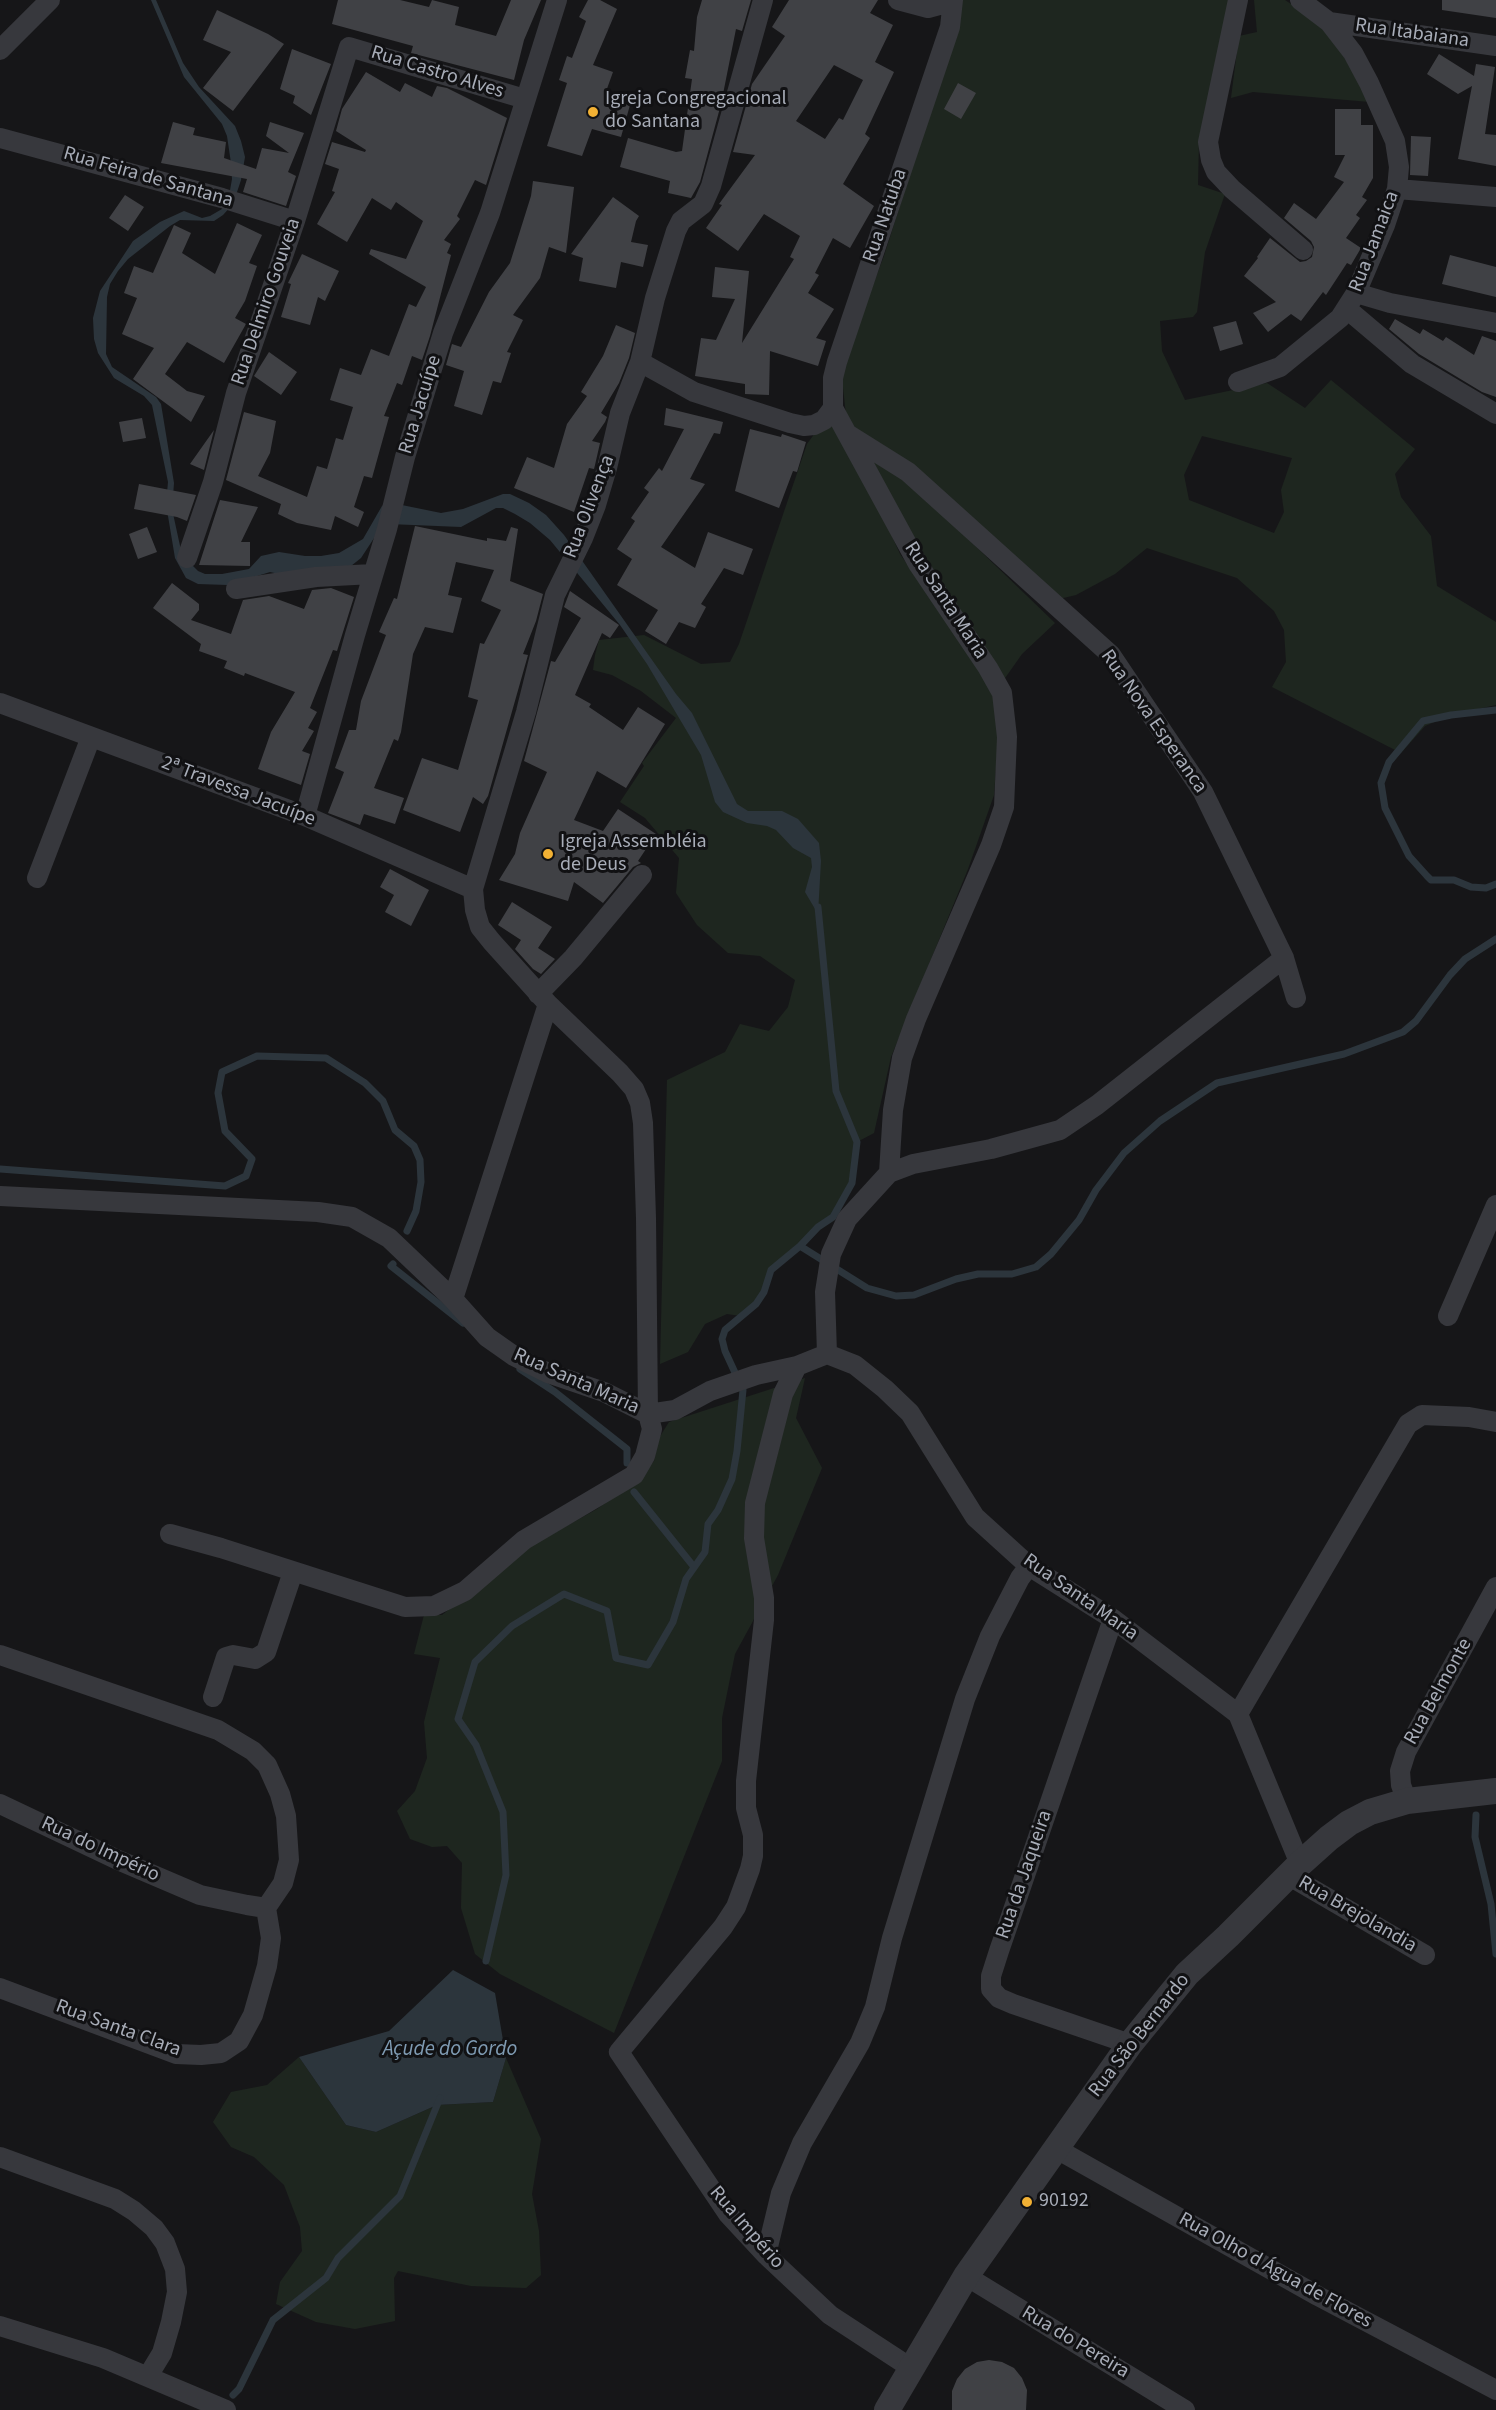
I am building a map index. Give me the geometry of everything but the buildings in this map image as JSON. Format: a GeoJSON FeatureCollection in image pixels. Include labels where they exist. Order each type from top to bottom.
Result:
{"type":"FeatureCollection","features":[{"type":"Feature","properties":{"kind":"street"},"geometry":{"type":"LineString","coordinates":[[0,50],[50,0]]}},
{"type":"Feature","properties":{"kind":"street","name":"Rua Jacuípe"},"geometry":{"type":"LineString","coordinates":[[305,816],[387,529],[405,456],[443,333],[490,213],[557,0]]}},
{"type":"Feature","properties":{"kind":"street","name":"Rua Olivença"},"geometry":{"type":"LineString","coordinates":[[170,1534],[405,1607],[434,1606],[465,1592],[524,1540],[634,1475],[641,1466],[652,1429],[648,1414],[646,1218],[643,1123],[640,1103],[634,1089],[620,1073],[508,963],[480,927],[475,910],[473,889],[526,712],[555,595],[581,543],[608,468],[620,413],[640,362],[655,298],[676,231],[681,221],[703,204],[711,186],[763,0]]}},
{"type":"Feature","properties":{"kind":"street"},"geometry":{"type":"LineString","coordinates":[[898,0],[928,8],[939,5],[945,0]]}},
{"type":"Feature","properties":{"kind":"street","name":"Rua Natuba"},"geometry":{"type":"LineString","coordinates":[[833,408],[833,378],[837,362],[950,27],[953,0]]}},
{"type":"Feature","properties":{"kind":"street"},"geometry":{"type":"LineString","coordinates":[[1238,0],[1208,142],[1212,160],[1216,172],[1232,189],[1303,250]]}},
{"type":"Feature","properties":{"kind":"street","name":"Rua Jamaica"},"geometry":{"type":"LineString","coordinates":[[1238,382],[1280,367],[1316,340],[1352,301],[1397,189],[1399,167],[1395,141],[1353,53],[1329,22],[1300,0]]}},
{"type":"Feature","properties":{"kind":"street","name":"Rua Itabaiana"},"geometry":{"type":"LineString","coordinates":[[1329,22],[1496,46]]}},
{"type":"Feature","properties":{"kind":"street","name":"Rua Castro Alves"},"geometry":{"type":"LineString","coordinates":[[349,47],[525,99]]}},
{"type":"Feature","properties":{"kind":"street","name":"Rua Delmiro Gouveia"},"geometry":{"type":"LineString","coordinates":[[187,558],[213,482],[236,393],[295,221],[349,47]]}},
{"type":"Feature","properties":{"kind":"street","name":"Rua Feira de Santana"},"geometry":{"type":"LineString","coordinates":[[0,138],[231,201],[295,221]]}},
{"type":"Feature","properties":{"kind":"street"},"geometry":{"type":"LineString","coordinates":[[1397,189],[1496,197]]}},
{"type":"Feature","properties":{"kind":"street"},"geometry":{"type":"LineString","coordinates":[[1352,301],[1390,303],[1496,323]]}},
{"type":"Feature","properties":{"kind":"street"},"geometry":{"type":"LineString","coordinates":[[1352,301],[1381,339],[1412,364],[1496,414]]}},
{"type":"Feature","properties":{"kind":"street"},"geometry":{"type":"LineString","coordinates":[[640,362],[694,392],[790,423],[804,426],[814,425],[824,420],[833,408]]}},
{"type":"Feature","properties":{"kind":"street","name":"Rua Santa Maria"},"geometry":{"type":"LineString","coordinates":[[833,408],[918,564],[988,668],[1002,693],[1007,737],[1004,807],[991,845],[916,1019],[902,1058],[893,1110],[889,1173]]}},
{"type":"Feature","properties":{"kind":"street","name":"Rua Nova Esperanca"},"geometry":{"type":"LineString","coordinates":[[849,435],[908,472],[1111,655],[1203,792],[1284,958],[1296,998]]}},
{"type":"Feature","properties":{"kind":"street"},"geometry":{"type":"LineString","coordinates":[[236,589],[316,577],[373,574]]}},
{"type":"Feature","properties":{"kind":"street","name":"2ª Travessa Jacuípe"},"geometry":{"type":"LineString","coordinates":[[0,703],[305,816],[473,889]]}},
{"type":"Feature","properties":{"kind":"street"},"geometry":{"type":"LineString","coordinates":[[37,878],[91,737]]}},
{"type":"Feature","properties":{"kind":"street"},"geometry":{"type":"LineString","coordinates":[[453,1299],[543,999],[573,958],[642,875]]}},
{"type":"Feature","properties":{"kind":"street"},"geometry":{"type":"LineString","coordinates":[[648,1414],[675,1410],[752,1376],[797,1366],[827,1354],[825,1292],[831,1254],[847,1219],[889,1173],[913,1164],[991,1149],[1060,1130],[1097,1105],[1284,958]]}},
{"type":"Feature","properties":{"kind":"street","name":"Rua Santa Maria"},"geometry":{"type":"LineString","coordinates":[[0,1196],[318,1212],[352,1217],[390,1238],[453,1299],[487,1336],[514,1356],[548,1373],[604,1392],[648,1414]]}},
{"type":"Feature","properties":{"kind":"street"},"geometry":{"type":"LineString","coordinates":[[1448,1316],[1496,1205]]}},
{"type":"Feature","properties":{"kind":"street","name":"Rua Santa Maria"},"geometry":{"type":"LineString","coordinates":[[827,1354],[855,1365],[885,1389],[909,1413],[975,1517],[1029,1566],[1113,1618],[1238,1714]]}},
{"type":"Feature","properties":{"kind":"street","name":"Rua Império"},"geometry":{"type":"LineString","coordinates":[[797,1366],[783,1394],[755,1503],[754,1538],[764,1609],[762,1646],[746,1781],[746,1808],[753,1835],[750,1869],[736,1907],[723,1927],[618,2052],[728,2214],[830,2315],[911,2368]]}},
{"type":"Feature","properties":{"kind":"street"},"geometry":{"type":"LineString","coordinates":[[1294,1869],[1238,1714],[1408,1424],[1422,1414],[1469,1417],[1496,1422]]}},
{"type":"Feature","properties":{"kind":"street"},"geometry":{"type":"LineString","coordinates":[[766,2254],[781,2193],[802,2143],[861,2043],[875,2007],[892,1938],[965,1699],[990,1636],[1020,1578],[1029,1566]]}},
{"type":"Feature","properties":{"kind":"street"},"geometry":{"type":"LineString","coordinates":[[213,1697],[226,1657],[233,1655],[255,1659],[266,1652],[293,1572]]}},
{"type":"Feature","properties":{"kind":"street","name":"Rua Belmonte"},"geometry":{"type":"LineString","coordinates":[[1407,1801],[1401,1785],[1400,1771],[1406,1752],[1496,1587]]}},
{"type":"Feature","properties":{"kind":"street","name":"Rua da Jaqueira"},"geometry":{"type":"LineString","coordinates":[[1113,1618],[991,1976],[991,1989],[999,1998],[1130,2044]]}},
{"type":"Feature","properties":{"kind":"street"},"geometry":{"type":"LineString","coordinates":[[0,1655],[218,1730],[253,1751],[267,1766],[286,1816],[289,1860],[283,1883],[266,1908]]}},
{"type":"Feature","properties":{"kind":"street","name":"Rua São Bernardo"},"geometry":{"type":"LineString","coordinates":[[887,2410],[966,2276],[1130,2044],[1187,1974],[1268,1898],[1294,1869],[1349,1823],[1370,1812],[1407,1801],[1496,1791]]}},
{"type":"Feature","properties":{"kind":"street","name":"Rua do Império"},"geometry":{"type":"LineString","coordinates":[[0,1804],[118,1860],[200,1895],[266,1908]]}},
{"type":"Feature","properties":{"kind":"street","name":"Rua Brejolandia"},"geometry":{"type":"LineString","coordinates":[[1294,1869],[1425,1955]]}},
{"type":"Feature","properties":{"kind":"street","name":"Rua Santa Clara"},"geometry":{"type":"LineString","coordinates":[[0,1988],[176,2054],[221,2053],[239,2041],[253,2015],[267,1966],[271,1938],[266,1908]]}},
{"type":"Feature","properties":{"kind":"street","name":"Rua Olho d Água de Flores"},"geometry":{"type":"LineString","coordinates":[[1055,2148],[1318,2296],[1496,2391]]}},
{"type":"Feature","properties":{"kind":"street"},"geometry":{"type":"LineString","coordinates":[[0,2157],[115,2199],[140,2217],[165,2243],[175,2269],[177,2292],[162,2353],[148,2376]]}},
{"type":"Feature","properties":{"kind":"street","name":"Rua do Pereira"},"geometry":{"type":"LineString","coordinates":[[966,2276],[1185,2410]]}},
{"type":"Feature","properties":{"kind":"street"},"geometry":{"type":"LineString","coordinates":[[0,2326],[103,2358],[226,2410]]}},
{"type":"Feature","properties":{"kind":"shaded area"},"geometry":{"type":"Polygon","coordinates":[[[961,0],[1229,0],[1199,140],[1198,185],[1225,194],[1205,252],[1197,312],[1193,317],[1160,321],[1162,351],[1185,400],[1267,383],[1305,408],[1331,380],[1415,449],[1395,474],[1401,497],[1431,536],[1437,586],[1496,622],[1496,705],[1451,715],[1425,726],[1401,753],[1272,687],[1286,662],[1284,630],[1274,611],[1237,578],[1147,548],[1115,574],[1076,595],[1059,599],[856,433],[846,415],[841,369],[884,256],[945,65],[961,0]],[[1202,436],[1184,475],[1189,500],[1274,533],[1284,512],[1281,490],[1292,458],[1202,436]]]}},
{"type":"Feature","properties":{"kind":"shaded area"},"geometry":{"type":"Polygon","coordinates":[[[1254,0],[1285,0],[1328,29],[1370,102],[1253,92],[1231,98],[1239,36],[1257,32],[1254,0]]]}},
{"type":"Feature","properties":{"kind":"shaded area"},"geometry":{"type":"Polygon","coordinates":[[[837,423],[900,554],[993,690],[999,728],[994,795],[968,869],[891,1057],[874,1133],[857,1142],[852,1183],[833,1217],[818,1227],[800,1246],[771,1270],[764,1292],[756,1304],[741,1316],[727,1314],[705,1324],[688,1352],[660,1364],[667,1080],[725,1052],[740,1024],[769,1031],[788,1007],[795,980],[760,956],[728,953],[697,925],[676,893],[679,858],[645,818],[620,802],[644,766],[642,763],[676,718],[641,691],[612,675],[593,670],[595,655],[599,640],[644,635],[701,664],[730,662],[739,644],[807,444],[815,433],[837,423]]]}},
{"type":"Feature","properties":{"kind":"shaded area"},"geometry":{"type":"Polygon","coordinates":[[[859,447],[911,484],[1055,623],[1022,654],[1003,681],[927,569],[859,447]]]}},
{"type":"Feature","properties":{"kind":"shaded area"},"geometry":{"type":"Polygon","coordinates":[[[805,1378],[796,1418],[822,1468],[778,1575],[735,1654],[722,1718],[722,1761],[614,2033],[500,1974],[475,1954],[461,1908],[462,1863],[447,1846],[432,1847],[410,1839],[397,1811],[415,1791],[427,1758],[424,1722],[440,1658],[414,1654],[424,1615],[442,1615],[527,1548],[597,1509],[637,1480],[654,1461],[659,1438],[669,1422],[805,1378]]]}},
{"type":"Feature","properties":{"kind":"shaded area"},"geometry":{"type":"Polygon","coordinates":[[[299,2057],[346,2125],[376,2132],[437,2105],[493,2102],[506,2058],[541,2139],[532,2194],[539,2231],[541,2275],[526,2288],[471,2286],[398,2271],[394,2278],[395,2321],[355,2329],[316,2322],[276,2304],[280,2282],[302,2251],[300,2227],[284,2185],[254,2157],[231,2147],[213,2122],[231,2092],[267,2085],[299,2057]]]}},
{"type":"Feature","properties":{"kind":"water"},"geometry":{"type":"Polygon","coordinates":[[[151,0],[156,0],[183,63],[199,87],[235,126],[245,157],[241,180],[233,204],[223,215],[214,221],[180,220],[170,226],[128,259],[110,284],[107,297],[106,354],[112,367],[156,397],[161,404],[174,483],[172,509],[182,555],[198,571],[205,574],[222,574],[249,569],[261,556],[279,552],[305,556],[339,553],[363,539],[382,506],[387,502],[441,513],[463,509],[503,494],[510,494],[529,503],[546,515],[564,535],[676,694],[692,713],[737,804],[748,811],[782,811],[798,819],[819,843],[821,861],[818,914],[805,892],[812,867],[811,858],[793,848],[776,830],[747,823],[723,812],[715,802],[701,755],[647,664],[620,625],[550,540],[515,514],[503,508],[496,508],[461,527],[389,524],[378,532],[361,558],[351,566],[279,574],[270,572],[228,585],[198,584],[186,578],[175,558],[166,504],[168,482],[152,405],[144,396],[114,378],[98,353],[94,339],[93,318],[100,291],[133,241],[160,222],[184,211],[202,218],[222,209],[229,196],[232,179],[227,136],[222,124],[184,77],[151,0]]]}},
{"type":"Feature","properties":{"kind":"water","name":"Açude do Gordo"},"geometry":{"type":"Polygon","coordinates":[[[453,1970],[495,1993],[506,2058],[493,2102],[437,2105],[376,2132],[346,2125],[299,2057],[389,2031],[453,1970]]]}},
{"type":"Feature","properties":{"kind":"waterway"},"geometry":{"type":"LineString","coordinates":[[1496,710],[1423,721],[1389,762],[1381,783],[1385,808],[1409,856],[1431,880],[1454,880],[1471,887],[1486,888],[1496,884]]}},
{"type":"Feature","properties":{"kind":"waterway"},"geometry":{"type":"LineString","coordinates":[[486,1961],[506,1875],[503,1812],[476,1745],[458,1719],[475,1662],[512,1626],[564,1594],[607,1611],[616,1658],[648,1665],[673,1622],[686,1579],[705,1552],[708,1524],[718,1510],[732,1479],[743,1390],[725,1351],[722,1339],[725,1330],[756,1304],[764,1292],[771,1270],[800,1246],[818,1227],[833,1217],[852,1183],[857,1142],[836,1091],[818,907]]}},
{"type":"Feature","properties":{"kind":"waterway"},"geometry":{"type":"LineString","coordinates":[[800,1246],[867,1288],[896,1296],[914,1295],[956,1279],[978,1274],[1012,1274],[1036,1267],[1051,1254],[1079,1220],[1096,1190],[1124,1153],[1160,1121],[1217,1083],[1344,1054],[1403,1032],[1416,1021],[1450,975],[1465,959],[1496,939]]}},
{"type":"Feature","properties":{"kind":"waterway"},"geometry":{"type":"LineString","coordinates":[[0,1169],[225,1186],[246,1176],[252,1159],[225,1131],[218,1093],[222,1072],[257,1056],[326,1058],[365,1083],[383,1101],[395,1130],[414,1146],[420,1160],[421,1182],[416,1211],[407,1231]]}},
{"type":"Feature","properties":{"kind":"waterway"},"geometry":{"type":"LineString","coordinates":[[393,1264],[391,1266],[463,1323]]}},
{"type":"Feature","properties":{"kind":"waterway"},"geometry":{"type":"LineString","coordinates":[[520,1369],[555,1392],[627,1449],[627,1463]]}},
{"type":"Feature","properties":{"kind":"waterway"},"geometry":{"type":"LineString","coordinates":[[634,1492],[694,1567]]}},
{"type":"Feature","properties":{"kind":"waterway"},"geometry":{"type":"LineString","coordinates":[[1476,1815],[1475,1837],[1491,1904],[1496,1954]]}},
{"type":"Feature","properties":{"kind":"waterway"},"geometry":{"type":"LineString","coordinates":[[233,2395],[239,2389],[273,2320],[326,2278],[338,2258],[400,2196],[440,2098]]}},
{"type":"Feature","properties":{"kind":"place","name":"Igreja Congregacional do Santana"},"geometry":{"type":"Point","coordinates":[593,112]}},
{"type":"Feature","properties":{"kind":"place","name":"Igreja Assembléia de Deus"},"geometry":{"type":"Point","coordinates":[548,854]}},
{"type":"Feature","properties":{"kind":"place","name":"90192"},"geometry":{"type":"Point","coordinates":[1027,2202]}}]}
